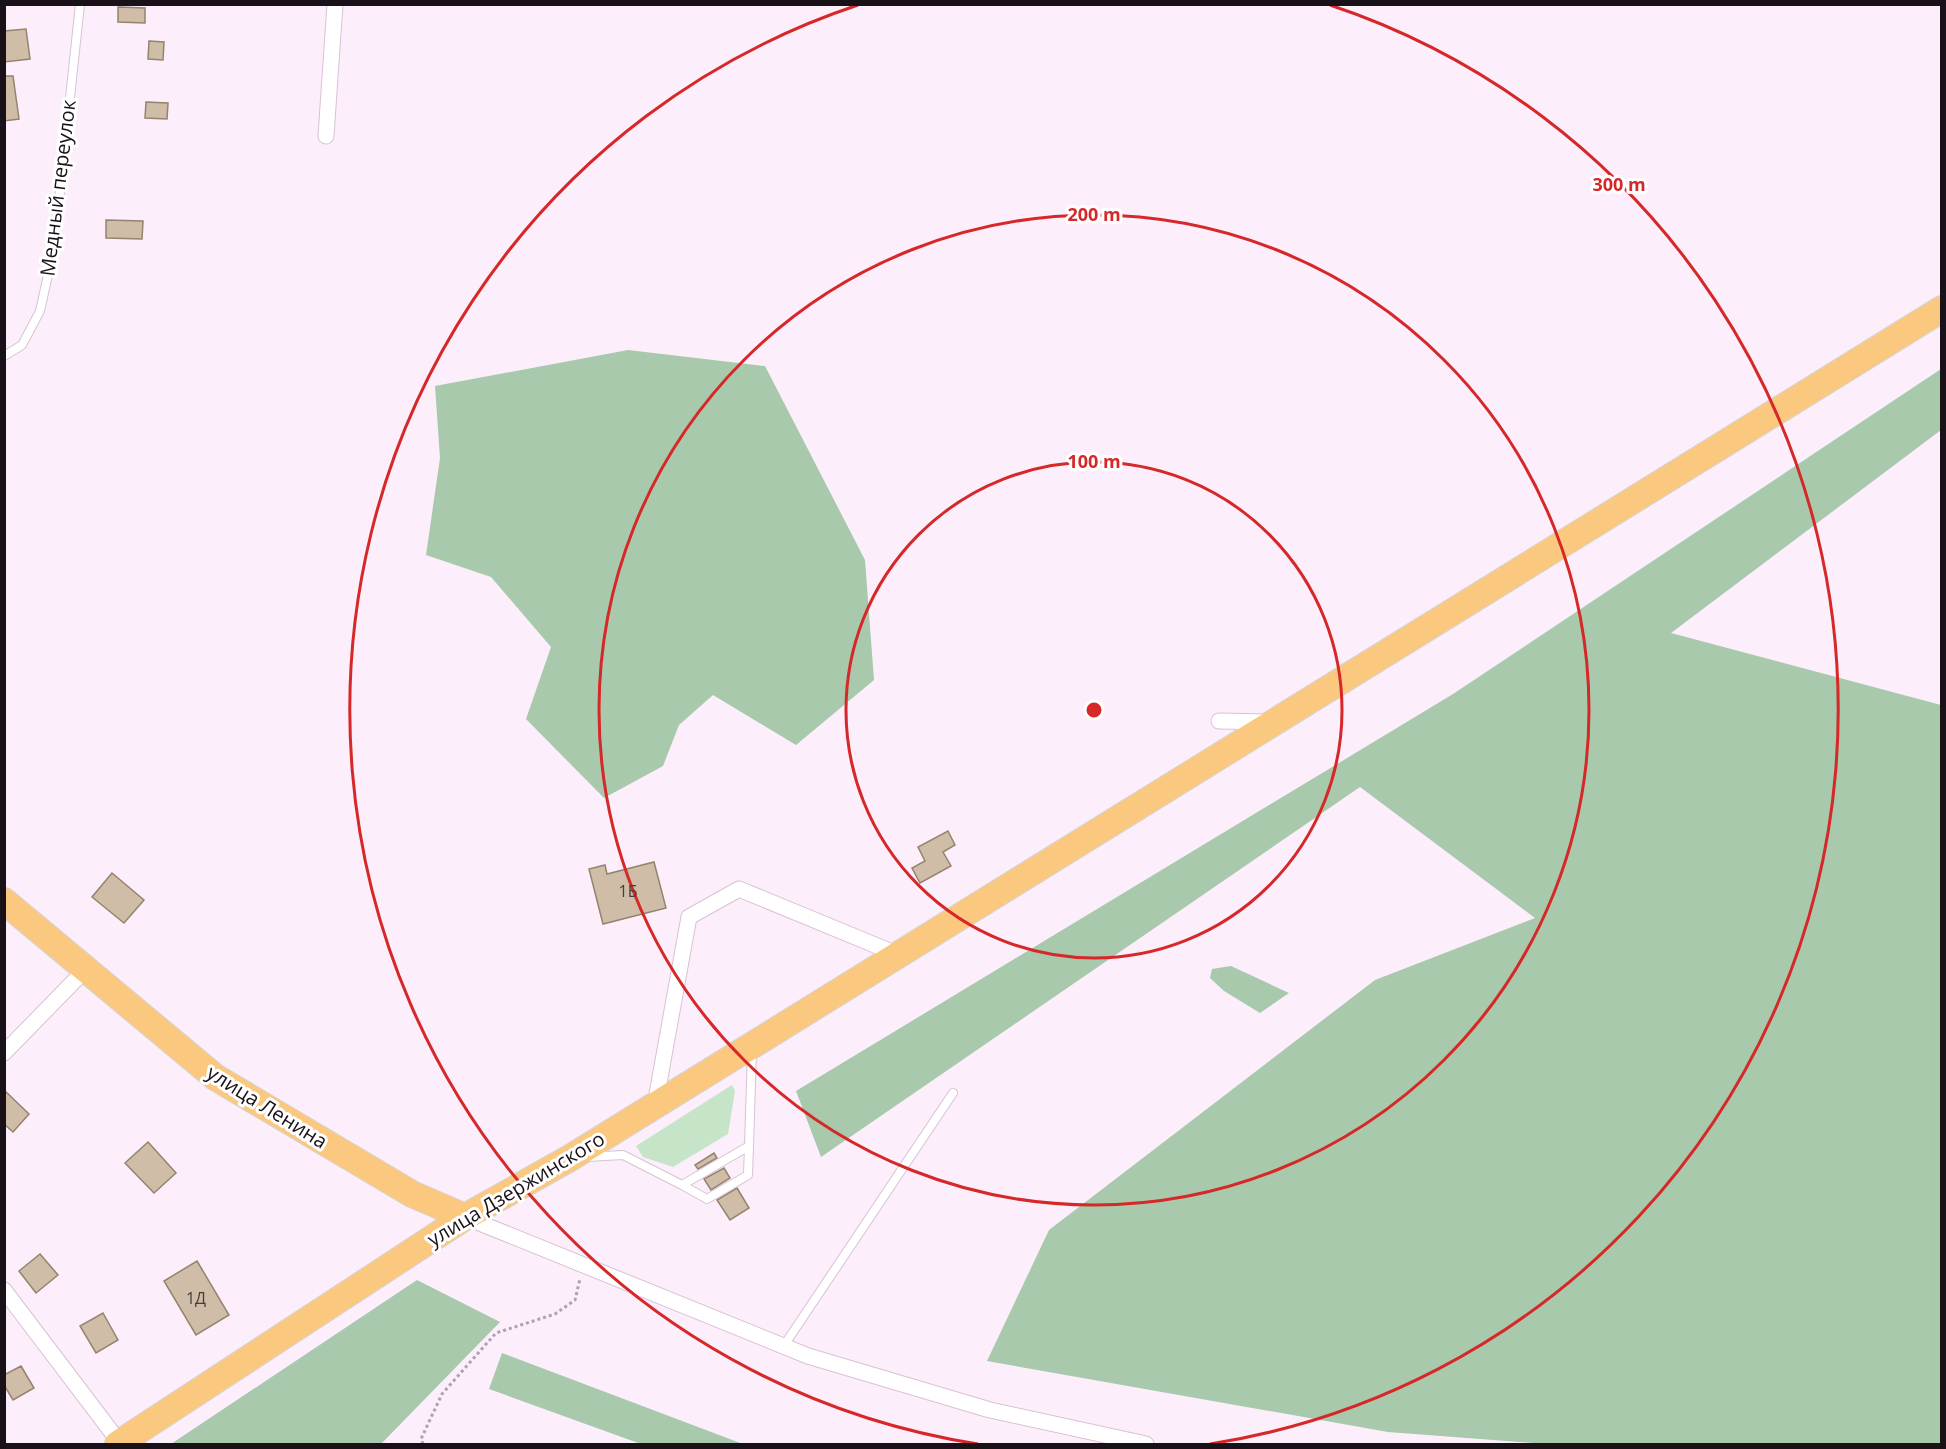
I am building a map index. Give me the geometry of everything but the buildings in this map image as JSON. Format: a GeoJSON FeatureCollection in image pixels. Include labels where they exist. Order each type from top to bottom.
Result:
{"type":"FeatureCollection","features":[{"type":"Feature","properties":{"kind":"main road","name":"улица Дзержинского"},"geometry":{"type":"LineString","coordinates":[[119,1444],[465,1217],[570,1158],[752,1044],[910,949],[1941,309]]}},
{"type":"Feature","properties":{"kind":"main road","name":"улица Ленина"},"geometry":{"type":"LineString","coordinates":[[4,901],[215,1077],[412,1194],[465,1217]]}},
{"type":"Feature","properties":{"kind":"street"},"geometry":{"type":"LineString","coordinates":[[326,136],[335,4]]}},
{"type":"Feature","properties":{"kind":"street"},"geometry":{"type":"LineString","coordinates":[[1219,722],[1276,722]]}},
{"type":"Feature","properties":{"kind":"street"},"geometry":{"type":"LineString","coordinates":[[655,1105],[689,917],[739,889],[910,949]]}},
{"type":"Feature","properties":{"kind":"street"},"geometry":{"type":"LineString","coordinates":[[4,1053],[86,969]]}},
{"type":"Feature","properties":{"kind":"street"},"geometry":{"type":"LineString","coordinates":[[465,1217],[783,1347],[990,1410],[1146,1444]]}},
{"type":"Feature","properties":{"kind":"street"},"geometry":{"type":"LineString","coordinates":[[4,1290],[119,1444]]}},
{"type":"Feature","properties":{"kind":"lane","name":"Медный переулок"},"geometry":{"type":"LineString","coordinates":[[4,356],[22,345],[40,311],[54,248],[80,4]]}},
{"type":"Feature","properties":{"kind":"lane"},"geometry":{"type":"LineString","coordinates":[[570,1158],[623,1155],[707,1199],[748,1175],[752,1044]]}},
{"type":"Feature","properties":{"kind":"lane"},"geometry":{"type":"LineString","coordinates":[[783,1347],[953,1092]]}},
{"type":"Feature","properties":{"kind":"lane"},"geometry":{"type":"LineString","coordinates":[[682,1185],[749,1146]]}},
{"type":"Feature","properties":{"kind":"path"},"geometry":{"type":"LineString","coordinates":[[423,1444],[422,1439],[442,1394],[496,1333],[555,1314],[575,1300],[583,1264]]}},
{"type":"Feature","properties":{"kind":"green space"},"geometry":{"type":"Polygon","coordinates":[[[628,350],[765,366],[865,560],[874,680],[796,745],[713,695],[679,725],[663,766],[604,798],[526,719],[551,647],[491,577],[426,555],[440,458],[435,386],[628,350]]]}},
{"type":"Feature","properties":{"kind":"green space"},"geometry":{"type":"Polygon","coordinates":[[[1941,369],[1941,430],[1671,633],[1941,705],[1941,1444],[1547,1444],[1388,1432],[987,1361],[1049,1230],[1375,980],[1535,918],[1360,787],[821,1157],[796,1091],[1453,694],[1941,369]]]}},
{"type":"Feature","properties":{"kind":"green space"},"geometry":{"type":"Polygon","coordinates":[[[1231,966],[1289,993],[1260,1013],[1224,991],[1210,978],[1212,969],[1231,966]]]}},
{"type":"Feature","properties":{"kind":"green space"},"geometry":{"type":"Polygon","coordinates":[[[732,1085],[735,1091],[728,1134],[673,1167],[643,1157],[636,1146],[732,1085]]]}},
{"type":"Feature","properties":{"kind":"green space"},"geometry":{"type":"Polygon","coordinates":[[[417,1280],[500,1322],[381,1444],[171,1444],[417,1280]]]}},
{"type":"Feature","properties":{"kind":"green space"},"geometry":{"type":"Polygon","coordinates":[[[502,1353],[743,1444],[641,1444],[489,1389],[502,1353]]]}}]}
